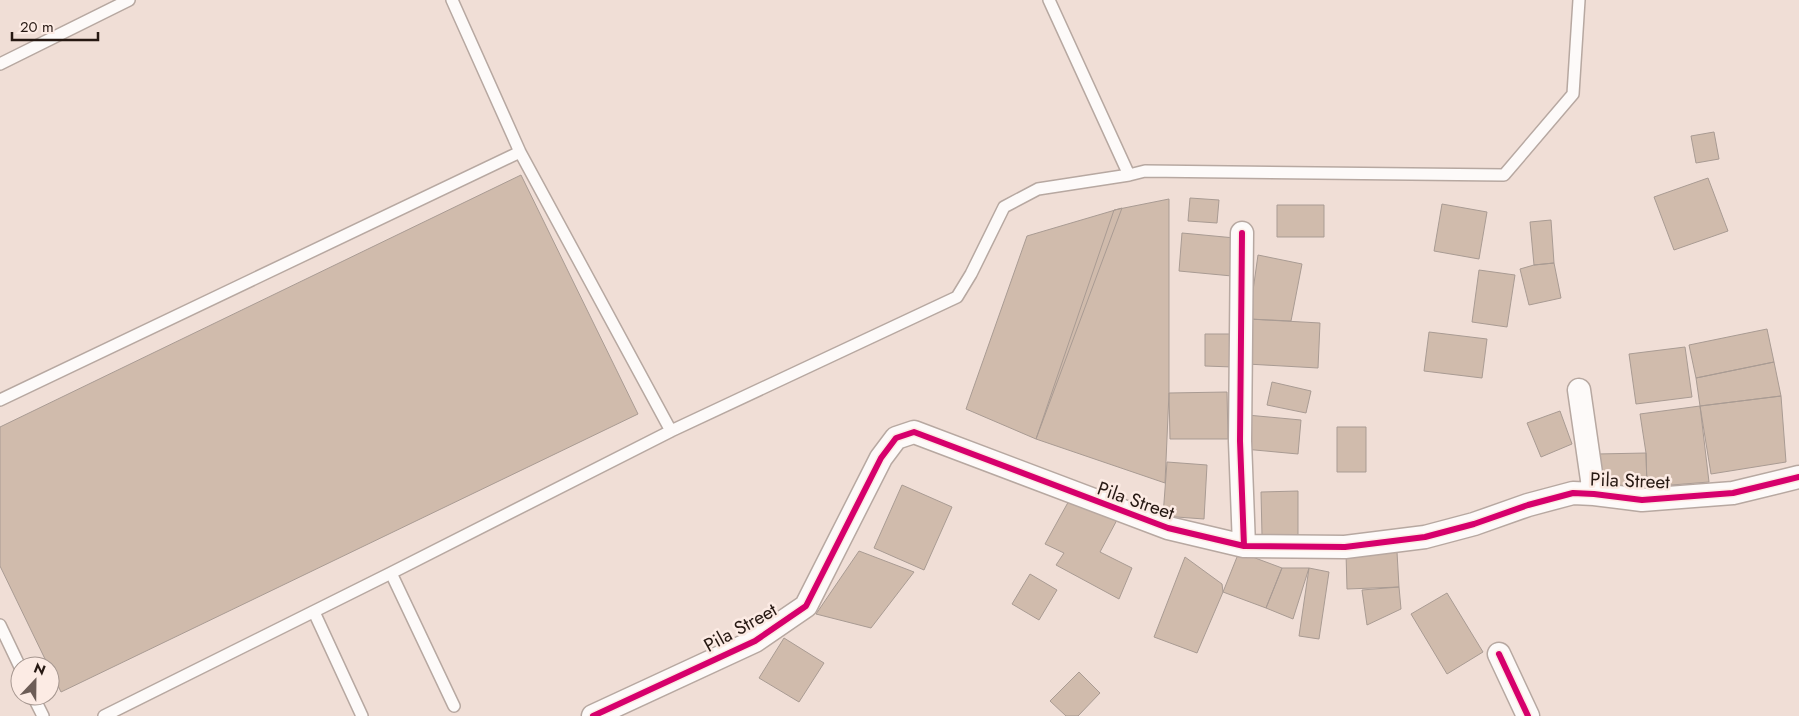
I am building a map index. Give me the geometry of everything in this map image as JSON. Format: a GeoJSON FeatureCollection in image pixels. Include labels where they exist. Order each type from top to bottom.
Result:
{"type":"FeatureCollection","features":[{"type":"Feature","properties":{"kind":"street"},"geometry":{"type":"LineString","coordinates":[[1242,233],[1240,441],[1244,546]]}},
{"type":"Feature","properties":{"kind":"street"},"geometry":{"type":"LineString","coordinates":[[1579,390],[1594,494]]}},
{"type":"Feature","properties":{"kind":"street","name":"Pila Street"},"geometry":{"type":"LineString","coordinates":[[602,714],[755,641],[806,606],[881,458],[896,438],[914,432],[1168,528],[1244,546],[1345,547],[1425,537],[1474,524],[1528,505],[1573,493],[1642,500],[1724,494],[1799,477]]}},
{"type":"Feature","properties":{"kind":"street"},"geometry":{"type":"LineString","coordinates":[[1499,654],[1528,716]]}},
{"type":"Feature","properties":{"kind":"lane"},"geometry":{"type":"LineString","coordinates":[[0,64],[129,0]]}},
{"type":"Feature","properties":{"kind":"lane"},"geometry":{"type":"LineString","coordinates":[[452,0],[520,152],[671,431]]}},
{"type":"Feature","properties":{"kind":"lane"},"geometry":{"type":"LineString","coordinates":[[1049,0],[1129,175]]}},
{"type":"Feature","properties":{"kind":"lane"},"geometry":{"type":"LineString","coordinates":[[104,716],[671,431],[957,297],[971,274],[1004,207],[1038,188],[1129,175],[1145,170],[1504,175],[1573,94],[1579,0]]}},
{"type":"Feature","properties":{"kind":"lane"},"geometry":{"type":"LineString","coordinates":[[0,400],[520,152]]}},
{"type":"Feature","properties":{"kind":"lane"},"geometry":{"type":"LineString","coordinates":[[391,573],[454,706]]}},
{"type":"Feature","properties":{"kind":"lane"},"geometry":{"type":"LineString","coordinates":[[314,612],[362,716]]}},
{"type":"Feature","properties":{"kind":"lane"},"geometry":{"type":"LineString","coordinates":[[0,625],[15,656]]}},
{"type":"Feature","properties":{"kind":"building"},"geometry":{"type":"Polygon","coordinates":[[[1714,132],[1719,159],[1696,163],[1691,136],[1714,132]]]}},
{"type":"Feature","properties":{"kind":"building"},"geometry":{"type":"Polygon","coordinates":[[[521,175],[638,414],[61,692],[60,656],[44,656],[0,566],[0,427],[521,175]]]}},
{"type":"Feature","properties":{"kind":"building"},"geometry":{"type":"Polygon","coordinates":[[[1708,178],[1728,231],[1674,250],[1654,197],[1708,178]]]}},
{"type":"Feature","properties":{"kind":"building"},"geometry":{"type":"Polygon","coordinates":[[[1190,198],[1219,200],[1217,223],[1188,221],[1190,198]]]}},
{"type":"Feature","properties":{"kind":"building"},"geometry":{"type":"Polygon","coordinates":[[[1169,199],[1169,393],[1165,483],[1036,439],[1114,210],[1169,199]]]}},
{"type":"Feature","properties":{"kind":"building"},"geometry":{"type":"Polygon","coordinates":[[[1442,204],[1487,212],[1479,259],[1434,251],[1442,204]]]}},
{"type":"Feature","properties":{"kind":"building"},"geometry":{"type":"Polygon","coordinates":[[[1277,205],[1324,205],[1324,237],[1277,237],[1277,205]]]}},
{"type":"Feature","properties":{"kind":"building"},"geometry":{"type":"Polygon","coordinates":[[[1122,208],[1036,439],[966,409],[1027,236],[1122,208]]]}},
{"type":"Feature","properties":{"kind":"building"},"geometry":{"type":"Polygon","coordinates":[[[1551,220],[1554,263],[1534,265],[1530,222],[1551,220]]]}},
{"type":"Feature","properties":{"kind":"building"},"geometry":{"type":"Polygon","coordinates":[[[1182,233],[1235,238],[1232,276],[1179,271],[1182,233]]]}},
{"type":"Feature","properties":{"kind":"building"},"geometry":{"type":"Polygon","coordinates":[[[1258,255],[1302,264],[1291,321],[1249,319],[1258,255]]]}},
{"type":"Feature","properties":{"kind":"building"},"geometry":{"type":"Polygon","coordinates":[[[1554,263],[1561,298],[1529,305],[1520,269],[1534,265],[1554,263]]]}},
{"type":"Feature","properties":{"kind":"building"},"geometry":{"type":"Polygon","coordinates":[[[1479,270],[1515,275],[1507,327],[1472,322],[1479,270]]]}},
{"type":"Feature","properties":{"kind":"building"},"geometry":{"type":"Polygon","coordinates":[[[1249,319],[1320,323],[1318,368],[1247,364],[1249,319]]]}},
{"type":"Feature","properties":{"kind":"building"},"geometry":{"type":"Polygon","coordinates":[[[1767,329],[1774,362],[1696,378],[1689,345],[1767,329]]]}},
{"type":"Feature","properties":{"kind":"building"},"geometry":{"type":"Polygon","coordinates":[[[1429,332],[1487,339],[1482,378],[1424,371],[1429,332]]]}},
{"type":"Feature","properties":{"kind":"building"},"geometry":{"type":"Polygon","coordinates":[[[1205,334],[1233,334],[1233,367],[1205,366],[1205,334]]]}},
{"type":"Feature","properties":{"kind":"building"},"geometry":{"type":"Polygon","coordinates":[[[1685,347],[1692,397],[1636,404],[1629,354],[1685,347]]]}},
{"type":"Feature","properties":{"kind":"building"},"geometry":{"type":"Polygon","coordinates":[[[1774,362],[1781,396],[1700,406],[1696,378],[1774,362]]]}},
{"type":"Feature","properties":{"kind":"building"},"geometry":{"type":"Polygon","coordinates":[[[1272,382],[1311,391],[1306,413],[1267,405],[1272,382]]]}},
{"type":"Feature","properties":{"kind":"building"},"geometry":{"type":"Polygon","coordinates":[[[1227,392],[1228,439],[1170,439],[1169,393],[1227,392]]]}},
{"type":"Feature","properties":{"kind":"building"},"geometry":{"type":"Polygon","coordinates":[[[1781,396],[1786,462],[1711,474],[1700,406],[1781,396]]]}},
{"type":"Feature","properties":{"kind":"building"},"geometry":{"type":"Polygon","coordinates":[[[1700,406],[1709,482],[1647,487],[1646,453],[1640,414],[1700,406]]]}},
{"type":"Feature","properties":{"kind":"building"},"geometry":{"type":"Polygon","coordinates":[[[1560,411],[1572,444],[1541,457],[1527,423],[1560,411]]]}},
{"type":"Feature","properties":{"kind":"building"},"geometry":{"type":"Polygon","coordinates":[[[1247,415],[1301,420],[1298,454],[1244,449],[1247,415]]]}},
{"type":"Feature","properties":{"kind":"building"},"geometry":{"type":"Polygon","coordinates":[[[1337,427],[1366,427],[1366,472],[1337,472],[1337,427]]]}},
{"type":"Feature","properties":{"kind":"building"},"geometry":{"type":"Polygon","coordinates":[[[1646,453],[1647,487],[1598,489],[1597,454],[1646,453]]]}},
{"type":"Feature","properties":{"kind":"building"},"geometry":{"type":"Polygon","coordinates":[[[1167,462],[1207,465],[1204,519],[1163,516],[1167,462]]]}},
{"type":"Feature","properties":{"kind":"building"},"geometry":{"type":"Polygon","coordinates":[[[902,485],[952,507],[924,570],[874,548],[902,485]]]}},
{"type":"Feature","properties":{"kind":"building"},"geometry":{"type":"Polygon","coordinates":[[[1298,491],[1298,535],[1262,535],[1261,492],[1298,491]]]}},
{"type":"Feature","properties":{"kind":"building"},"geometry":{"type":"Polygon","coordinates":[[[1071,497],[1118,518],[1100,552],[1132,568],[1119,599],[1056,565],[1064,553],[1045,544],[1071,497]]]}},
{"type":"Feature","properties":{"kind":"building"},"geometry":{"type":"Polygon","coordinates":[[[859,551],[914,572],[871,628],[816,614],[859,551]]]}},
{"type":"Feature","properties":{"kind":"building"},"geometry":{"type":"Polygon","coordinates":[[[1239,552],[1282,568],[1266,608],[1223,592],[1239,552]]]}},
{"type":"Feature","properties":{"kind":"building"},"geometry":{"type":"Polygon","coordinates":[[[1397,552],[1399,587],[1347,589],[1346,553],[1397,552]]]}},
{"type":"Feature","properties":{"kind":"building"},"geometry":{"type":"Polygon","coordinates":[[[1185,557],[1222,584],[1223,592],[1197,653],[1154,637],[1185,557]]]}},
{"type":"Feature","properties":{"kind":"building"},"geometry":{"type":"Polygon","coordinates":[[[1282,568],[1309,568],[1293,619],[1266,608],[1282,568]]]}},
{"type":"Feature","properties":{"kind":"building"},"geometry":{"type":"Polygon","coordinates":[[[1309,568],[1329,572],[1319,639],[1299,636],[1309,568]]]}},
{"type":"Feature","properties":{"kind":"building"},"geometry":{"type":"Polygon","coordinates":[[[1030,574],[1057,590],[1039,620],[1012,604],[1030,574]]]}},
{"type":"Feature","properties":{"kind":"building"},"geometry":{"type":"Polygon","coordinates":[[[1399,587],[1401,609],[1367,625],[1362,590],[1399,587]]]}},
{"type":"Feature","properties":{"kind":"building"},"geometry":{"type":"Polygon","coordinates":[[[1447,593],[1483,652],[1447,674],[1411,614],[1447,593]]]}},
{"type":"Feature","properties":{"kind":"building"},"geometry":{"type":"Polygon","coordinates":[[[784,638],[824,663],[799,702],[759,678],[784,638]]]}},
{"type":"Feature","properties":{"kind":"building"},"geometry":{"type":"Polygon","coordinates":[[[1079,672],[1100,693],[1078,716],[1066,716],[1050,701],[1079,672]]]}},
{"type":"Feature","properties":{"kind":"cycle path"},"geometry":{"type":"LineString","coordinates":[[1242,233],[1240,441],[1244,546]]}},
{"type":"Feature","properties":{"kind":"cycle path"},"geometry":{"type":"LineString","coordinates":[[593,716],[755,641],[806,606],[881,458],[896,438],[914,432],[1168,528],[1244,546],[1345,547],[1425,537],[1474,524],[1528,505],[1573,493],[1642,500],[1733,493],[1799,477]]}},
{"type":"Feature","properties":{"kind":"cycle path"},"geometry":{"type":"LineString","coordinates":[[1499,654],[1528,716]]}}]}
